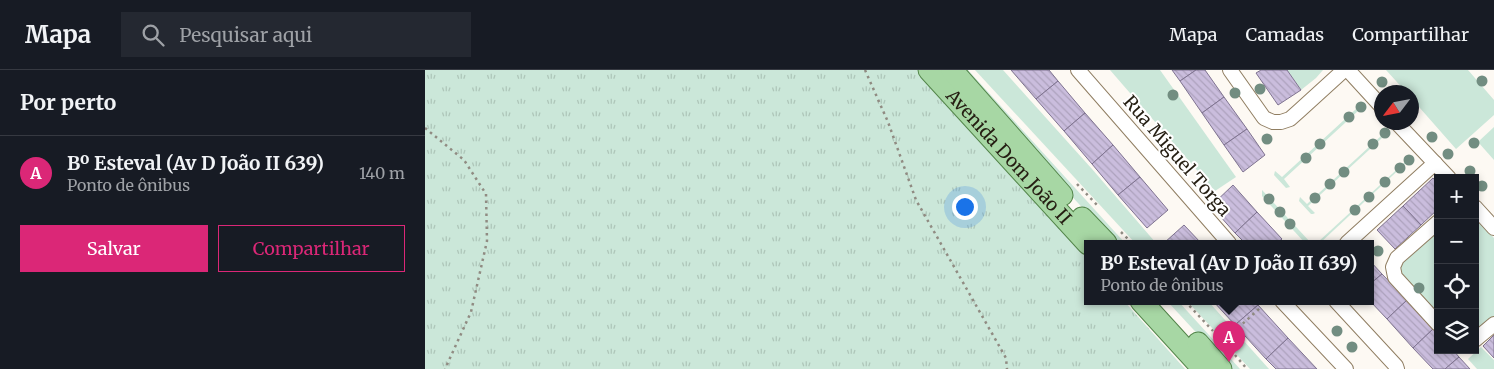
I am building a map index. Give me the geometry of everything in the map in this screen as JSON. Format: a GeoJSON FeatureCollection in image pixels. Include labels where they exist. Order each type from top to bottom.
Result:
{"type":"FeatureCollection","features":[{"type":"Feature","properties":{"kind":"main road","name":"Avenida Dom João II"},"geometry":{"type":"LineString","coordinates":[[929,70],[1084,240]]}},
{"type":"Feature","properties":{"kind":"main road","name":"Avenida Dom João II"},"geometry":{"type":"LineString","coordinates":[[952,70],[1103,240]]}},
{"type":"Feature","properties":{"kind":"main road"},"geometry":{"type":"LineString","coordinates":[[1145,305],[1203,369]]}},
{"type":"Feature","properties":{"kind":"main road"},"geometry":{"type":"LineString","coordinates":[[1163,305],[1221,369]]}},
{"type":"Feature","properties":{"kind":"street","name":"Rua Miguel Torga"},"geometry":{"type":"LineString","coordinates":[[1077,70],[1226,240]]}},
{"type":"Feature","properties":{"kind":"street"},"geometry":{"type":"LineString","coordinates":[[1230,70],[1264,118],[1273,122],[1281,122],[1290,119],[1344,70]]}},
{"type":"Feature","properties":{"kind":"street"},"geometry":{"type":"LineString","coordinates":[[1348,70],[1374,98]]}},
{"type":"Feature","properties":{"kind":"street"},"geometry":{"type":"LineString","coordinates":[[1404,130],[1445,174]]}},
{"type":"Feature","properties":{"kind":"street"},"geometry":{"type":"LineString","coordinates":[[1350,240],[1435,163]]}},
{"type":"Feature","properties":{"kind":"street"},"geometry":{"type":"LineString","coordinates":[[1479,211],[1494,228]]}},
{"type":"Feature","properties":{"kind":"street"},"geometry":{"type":"LineString","coordinates":[[1434,226],[1397,258],[1393,268],[1395,277],[1434,320]]}},
{"type":"Feature","properties":{"kind":"street"},"geometry":{"type":"LineString","coordinates":[[1287,305],[1346,369]]}},
{"type":"Feature","properties":{"kind":"street"},"geometry":{"type":"LineString","coordinates":[[1340,305],[1396,368]]}},
{"type":"Feature","properties":{"kind":"street"},"geometry":{"type":"LineString","coordinates":[[1479,337],[1494,324]]}},
{"type":"Feature","properties":{"kind":"path"},"geometry":{"type":"LineString","coordinates":[[865,70],[888,122],[916,200],[1006,358],[1007,369]]}},
{"type":"Feature","properties":{"kind":"path"},"geometry":{"type":"LineString","coordinates":[[425,128],[464,160],[487,194],[487,241],[471,312],[445,369]]}},
{"type":"Feature","properties":{"kind":"path"},"geometry":{"type":"LineString","coordinates":[[1238,328],[1260,308]]}},
{"type":"Feature","properties":{"kind":"path"},"geometry":{"type":"LineString","coordinates":[[1224,341],[1235,331]]}},
{"type":"Feature","properties":{"kind":"green space"},"geometry":{"type":"Polygon","coordinates":[[[425,70],[925,70],[1084,255],[1084,305],[1128,305],[1185,369],[425,369],[425,70]]]}},
{"type":"Feature","properties":{"kind":"green space"},"geometry":{"type":"Polygon","coordinates":[[[955,70],[968,70],[1122,240],[1112,240],[955,70]]]}},
{"type":"Feature","properties":{"kind":"green space"},"geometry":{"type":"Polygon","coordinates":[[[975,70],[1003,70],[1153,240],[1132,240],[975,70]]]}},
{"type":"Feature","properties":{"kind":"green space"},"geometry":{"type":"Polygon","coordinates":[[[1110,70],[1160,70],[1236,177],[1215,191],[1110,70]]]}},
{"type":"Feature","properties":{"kind":"green space"},"geometry":{"type":"Polygon","coordinates":[[[1287,70],[1323,70],[1301,90],[1287,70]]]}},
{"type":"Feature","properties":{"kind":"green space"},"geometry":{"type":"Polygon","coordinates":[[[1386,70],[1468,70],[1494,100],[1494,115],[1456,149],[1419,107],[1419,85],[1400,85],[1386,70]]]}},
{"type":"Feature","properties":{"kind":"green space"},"geometry":{"type":"Polygon","coordinates":[[[1356,109],[1358,111],[1284,179],[1290,187],[1286,188],[1274,175],[1275,171],[1282,177],[1356,109]]]}},
{"type":"Feature","properties":{"kind":"green space"},"geometry":{"type":"Polygon","coordinates":[[[1494,127],[1494,160],[1478,142],[1494,127]]]}},
{"type":"Feature","properties":{"kind":"green space"},"geometry":{"type":"Polygon","coordinates":[[[1381,136],[1382,138],[1308,206],[1315,213],[1311,214],[1299,201],[1300,197],[1307,204],[1381,136]]]}},
{"type":"Feature","properties":{"kind":"green space"},"geometry":{"type":"Polygon","coordinates":[[[1405,162],[1406,163],[1323,240],[1320,240],[1405,162]]]}},
{"type":"Feature","properties":{"kind":"green space"},"geometry":{"type":"Polygon","coordinates":[[[1262,190],[1308,240],[1302,240],[1262,196],[1262,190]]]}},
{"type":"Feature","properties":{"kind":"green space"},"geometry":{"type":"Polygon","coordinates":[[[1479,222],[1494,238],[1494,319],[1479,333],[1479,222]]]}},
{"type":"Feature","properties":{"kind":"green space"},"geometry":{"type":"Polygon","coordinates":[[[1434,232],[1434,312],[1407,283],[1400,268],[1401,261],[1434,232]]]}},
{"type":"Feature","properties":{"kind":"green space"},"geometry":{"type":"Polygon","coordinates":[[[1171,305],[1182,305],[1240,369],[1230,369],[1171,305]]]}},
{"type":"Feature","properties":{"kind":"green space"},"geometry":{"type":"Polygon","coordinates":[[[1191,305],[1212,305],[1269,369],[1250,369],[1191,305]]]}},
{"type":"Feature","properties":{"kind":"green space"},"geometry":{"type":"Polygon","coordinates":[[[1481,347],[1494,360],[1494,369],[1477,369],[1468,359],[1473,354],[1479,354],[1481,347]]]}},
{"type":"Feature","properties":{"kind":"building"},"geometry":{"type":"Polygon","coordinates":[[[1011,70],[1049,70],[1058,81],[1036,99],[1011,70]]]}},
{"type":"Feature","properties":{"kind":"building"},"geometry":{"type":"Polygon","coordinates":[[[1172,70],[1196,70],[1180,81],[1172,70]]]}},
{"type":"Feature","properties":{"kind":"building"},"geometry":{"type":"Polygon","coordinates":[[[1196,70],[1205,70],[1224,97],[1202,113],[1180,81],[1196,70]]]}},
{"type":"Feature","properties":{"kind":"building"},"geometry":{"type":"Polygon","coordinates":[[[1261,70],[1287,70],[1301,90],[1278,105],[1256,73],[1261,70]]]}},
{"type":"Feature","properties":{"kind":"building"},"geometry":{"type":"Polygon","coordinates":[[[1058,81],[1085,113],[1064,131],[1036,99],[1058,81]]]}},
{"type":"Feature","properties":{"kind":"building"},"geometry":{"type":"Polygon","coordinates":[[[1224,97],[1247,129],[1224,145],[1202,113],[1224,97]]]}},
{"type":"Feature","properties":{"kind":"building"},"geometry":{"type":"Polygon","coordinates":[[[1085,113],[1113,145],[1092,164],[1064,131],[1085,113]]]}},
{"type":"Feature","properties":{"kind":"building"},"geometry":{"type":"Polygon","coordinates":[[[1247,129],[1265,155],[1243,172],[1224,145],[1247,129]]]}},
{"type":"Feature","properties":{"kind":"building"},"geometry":{"type":"Polygon","coordinates":[[[1113,145],[1140,177],[1118,195],[1092,164],[1113,145]]]}},
{"type":"Feature","properties":{"kind":"building"},"geometry":{"type":"Polygon","coordinates":[[[1140,177],[1168,210],[1147,228],[1118,195],[1140,177]]]}},
{"type":"Feature","properties":{"kind":"building"},"geometry":{"type":"Polygon","coordinates":[[[1434,179],[1434,213],[1421,225],[1403,206],[1434,179]]]}},
{"type":"Feature","properties":{"kind":"building"},"geometry":{"type":"Polygon","coordinates":[[[1233,185],[1257,212],[1235,233],[1211,206],[1233,185]]]}},
{"type":"Feature","properties":{"kind":"building"},"geometry":{"type":"Polygon","coordinates":[[[1403,206],[1421,225],[1395,249],[1377,230],[1403,206]]]}},
{"type":"Feature","properties":{"kind":"building"},"geometry":{"type":"Polygon","coordinates":[[[1257,212],[1282,239],[1242,240],[1235,233],[1257,212]]]}},
{"type":"Feature","properties":{"kind":"building"},"geometry":{"type":"Polygon","coordinates":[[[1184,225],[1198,240],[1167,240],[1184,225]]]}},
{"type":"Feature","properties":{"kind":"building"},"geometry":{"type":"Polygon","coordinates":[[[1374,265],[1382,274],[1374,281],[1374,265]]]}},
{"type":"Feature","properties":{"kind":"building"},"geometry":{"type":"Polygon","coordinates":[[[1382,274],[1407,300],[1387,319],[1374,305],[1374,281],[1382,274]]]}},
{"type":"Feature","properties":{"kind":"building"},"geometry":{"type":"Polygon","coordinates":[[[1407,300],[1433,329],[1413,348],[1387,319],[1407,300]]]}},
{"type":"Feature","properties":{"kind":"building"},"geometry":{"type":"Polygon","coordinates":[[[1217,305],[1258,305],[1235,325],[1217,305]]]}},
{"type":"Feature","properties":{"kind":"building"},"geometry":{"type":"Polygon","coordinates":[[[1258,305],[1288,338],[1266,359],[1235,325],[1258,305]]]}},
{"type":"Feature","properties":{"kind":"building"},"geometry":{"type":"Polygon","coordinates":[[[1433,329],[1434,354],[1456,354],[1459,357],[1445,369],[1433,369],[1413,348],[1433,329]]]}},
{"type":"Feature","properties":{"kind":"building"},"geometry":{"type":"Polygon","coordinates":[[[1494,335],[1494,358],[1483,346],[1494,335]]]}},
{"type":"Feature","properties":{"kind":"building"},"geometry":{"type":"Polygon","coordinates":[[[1288,338],[1317,369],[1276,369],[1266,359],[1288,338]]]}},
{"type":"Feature","properties":{"kind":"building"},"geometry":{"type":"Polygon","coordinates":[[[1459,357],[1470,369],[1445,369],[1459,357]]]}},
{"type":"Feature","properties":{"kind":"place","name":"Bº Esteval (Av D João II 639)"},"geometry":{"type":"Point","coordinates":[1229,362]}}]}
